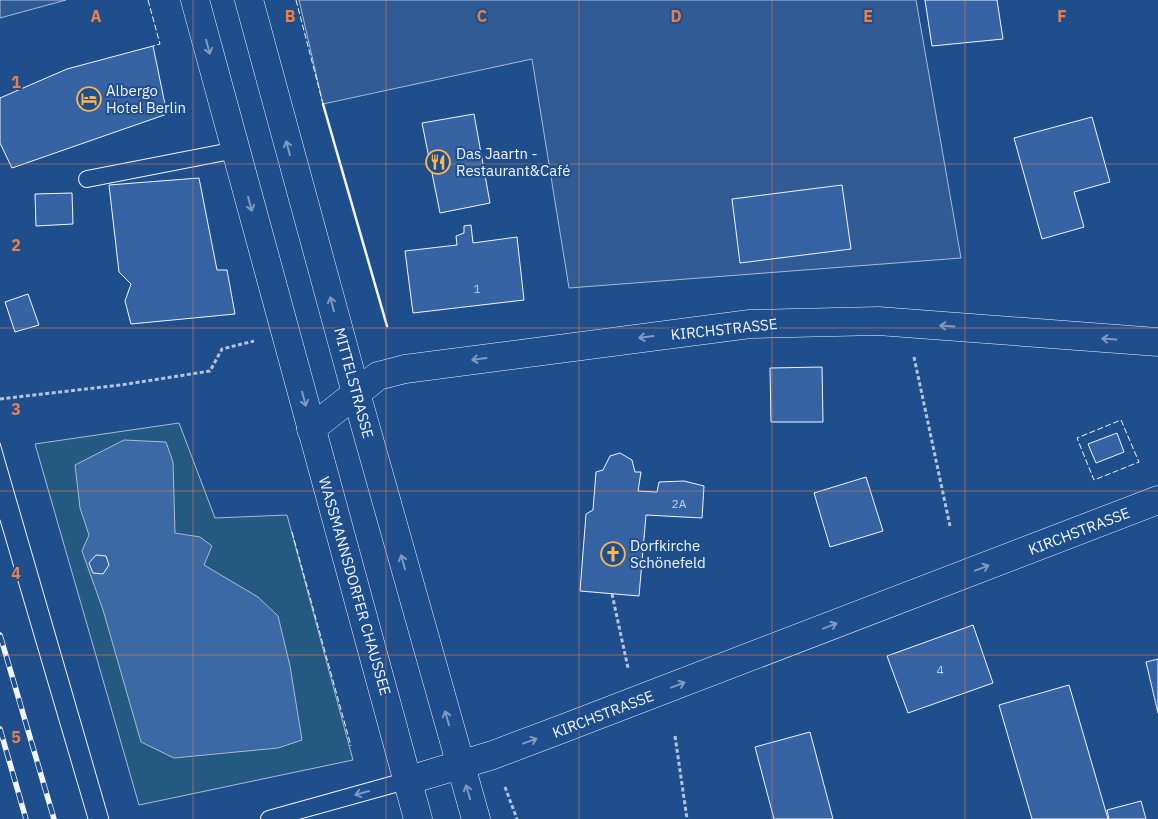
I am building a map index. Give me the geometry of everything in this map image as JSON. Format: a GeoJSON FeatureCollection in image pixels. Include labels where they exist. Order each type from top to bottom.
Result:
{"type":"FeatureCollection","features":[{"type":"Feature","properties":{"kind":"main road"},"geometry":{"type":"LineString","coordinates":[[195,0],[236,150]]}},
{"type":"Feature","properties":{"kind":"main road","name":"MITTELSTRASSE"},"geometry":{"type":"LineString","coordinates":[[249,0],[460,766]]}},
{"type":"Feature","properties":{"kind":"main road","name":"WASSMANNSDORFER CHAUSSEE"},"geometry":{"type":"LineString","coordinates":[[236,150],[311,429],[409,780],[418,819]]}},
{"type":"Feature","properties":{"kind":"main road","name":"KIRCHSTRASSE"},"geometry":{"type":"LineString","coordinates":[[311,429],[378,376],[405,369],[750,324],[878,321],[1158,342]]}},
{"type":"Feature","properties":{"kind":"main road","name":"KIRCHSTRASSE"},"geometry":{"type":"LineString","coordinates":[[409,780],[460,766],[641,699],[1158,500]]}},
{"type":"Feature","properties":{"kind":"main road"},"geometry":{"type":"LineString","coordinates":[[460,766],[476,819]]}},
{"type":"Feature","properties":{"kind":"lane"},"geometry":{"type":"LineString","coordinates":[[87,179],[236,150]]}},
{"type":"Feature","properties":{"kind":"lane"},"geometry":{"type":"LineString","coordinates":[[269,819],[310,814],[409,780]]}},
{"type":"Feature","properties":{"kind":"path"},"geometry":{"type":"LineString","coordinates":[[0,399],[121,386],[210,371],[222,349],[257,340]]}},
{"type":"Feature","properties":{"kind":"path"},"geometry":{"type":"LineString","coordinates":[[905,356],[915,357],[950,526]]}},
{"type":"Feature","properties":{"kind":"path"},"geometry":{"type":"LineString","coordinates":[[612,594],[629,672],[641,699]]}},
{"type":"Feature","properties":{"kind":"path"},"geometry":{"type":"LineString","coordinates":[[675,736],[687,819]]}},
{"type":"Feature","properties":{"kind":"shaded area"},"geometry":{"type":"Polygon","coordinates":[[[0,0],[66,0],[0,18],[0,0]]]}},
{"type":"Feature","properties":{"kind":"shaded area"},"geometry":{"type":"Polygon","coordinates":[[[299,0],[916,0],[961,258],[569,288],[532,59],[323,104],[299,0]]]}},
{"type":"Feature","properties":{"kind":"shaded area"},"geometry":{"type":"Polygon","coordinates":[[[179,423],[215,518],[287,515],[353,760],[139,805],[35,444],[179,423]]]}},
{"type":"Feature","properties":{"kind":"shaded area"},"geometry":{"type":"Polygon","coordinates":[[[124,440],[166,442],[173,462],[175,533],[200,537],[212,546],[204,565],[258,597],[278,616],[290,666],[302,740],[278,748],[174,758],[141,742],[103,610],[82,551],[89,535],[80,508],[75,465],[124,440]]]}},
{"type":"Feature","properties":{"kind":"building"},"geometry":{"type":"Polygon","coordinates":[[[925,0],[997,0],[1003,39],[932,46],[925,0]]]}},
{"type":"Feature","properties":{"kind":"building"},"geometry":{"type":"Polygon","coordinates":[[[153,46],[167,114],[12,168],[0,143],[0,98],[67,69],[153,46]]]}},
{"type":"Feature","properties":{"kind":"building"},"geometry":{"type":"Polygon","coordinates":[[[474,114],[490,203],[440,213],[422,123],[474,114]]]}},
{"type":"Feature","properties":{"kind":"building"},"geometry":{"type":"Polygon","coordinates":[[[1092,117],[1110,182],[1074,192],[1084,227],[1042,239],[1014,138],[1092,117]]]}},
{"type":"Feature","properties":{"kind":"building"},"geometry":{"type":"Polygon","coordinates":[[[199,178],[217,270],[227,270],[235,314],[131,324],[125,301],[131,284],[119,272],[109,185],[199,178]]]}},
{"type":"Feature","properties":{"kind":"building"},"geometry":{"type":"Polygon","coordinates":[[[842,185],[851,249],[740,263],[732,199],[842,185]]]}},
{"type":"Feature","properties":{"kind":"building"},"geometry":{"type":"Polygon","coordinates":[[[72,193],[73,224],[36,226],[35,194],[72,193]]]}},
{"type":"Feature","properties":{"kind":"building"},"geometry":{"type":"Polygon","coordinates":[[[471,225],[473,243],[517,237],[524,300],[413,313],[405,251],[457,245],[456,236],[464,233],[464,226],[471,225]]]}},
{"type":"Feature","properties":{"kind":"building"},"geometry":{"type":"Polygon","coordinates":[[[28,294],[39,325],[15,332],[5,302],[28,294]]]}},
{"type":"Feature","properties":{"kind":"building"},"geometry":{"type":"Polygon","coordinates":[[[822,367],[823,422],[771,422],[770,368],[822,367]]]}},
{"type":"Feature","properties":{"kind":"building"},"geometry":{"type":"Polygon","coordinates":[[[1117,433],[1124,452],[1096,463],[1088,444],[1117,433]]]}},
{"type":"Feature","properties":{"kind":"building","name":"Dorfkirche Schönefeld"},"geometry":{"type":"Polygon","coordinates":[[[620,453],[632,460],[635,472],[641,472],[638,491],[657,492],[659,482],[684,481],[704,486],[702,518],[646,515],[639,596],[580,591],[586,514],[593,510],[596,472],[603,470],[610,456],[620,453]]]}},
{"type":"Feature","properties":{"kind":"building"},"geometry":{"type":"Polygon","coordinates":[[[866,477],[883,531],[830,547],[814,493],[866,477]]]}},
{"type":"Feature","properties":{"kind":"building"},"geometry":{"type":"Polygon","coordinates":[[[96,555],[106,556],[109,565],[103,574],[93,573],[89,563],[96,555]]]}},
{"type":"Feature","properties":{"kind":"building"},"geometry":{"type":"Polygon","coordinates":[[[973,625],[993,683],[908,713],[887,656],[973,625]]]}},
{"type":"Feature","properties":{"kind":"building"},"geometry":{"type":"Polygon","coordinates":[[[1158,659],[1158,713],[1146,662],[1158,659]]]}},
{"type":"Feature","properties":{"kind":"building"},"geometry":{"type":"Polygon","coordinates":[[[1069,685],[1108,819],[1032,819],[999,705],[1069,685]]]}},
{"type":"Feature","properties":{"kind":"building"},"geometry":{"type":"Polygon","coordinates":[[[810,732],[833,819],[774,819],[755,747],[810,732]]]}},
{"type":"Feature","properties":{"kind":"building"},"geometry":{"type":"Polygon","coordinates":[[[1141,801],[1146,819],[1109,819],[1107,810],[1141,801]]]}},
{"type":"Feature","properties":{"kind":"tram line"},"geometry":{"type":"LineString","coordinates":[[0,443],[109,819]]}},
{"type":"Feature","properties":{"kind":"tram line"},"geometry":{"type":"LineString","coordinates":[[0,520],[88,819]]}},
{"type":"Feature","properties":{"kind":"railway"},"geometry":{"type":"LineString","coordinates":[[0,635],[54,819]]}},
{"type":"Feature","properties":{"kind":"railway"},"geometry":{"type":"LineString","coordinates":[[0,729],[26,819]]}},
{"type":"Feature","properties":{"kind":"fence"},"geometry":{"type":"LineString","coordinates":[[148,0],[160,44],[153,46]]}},
{"type":"Feature","properties":{"kind":"fence"},"geometry":{"type":"LineString","coordinates":[[296,0],[323,104]]}},
{"type":"Feature","properties":{"kind":"fence"},"geometry":{"type":"LineString","coordinates":[[1121,420],[1139,462],[1094,480],[1077,438],[1121,420]]}},
{"type":"Feature","properties":{"kind":"fence"},"geometry":{"type":"LineString","coordinates":[[292,532],[351,746]]}},
{"type":"Feature","properties":{"kind":"wall"},"geometry":{"type":"LineString","coordinates":[[323,104],[387,326]]}},
{"type":"Feature","properties":{"kind":"place","name":"Albergo Hotel Berlin"},"geometry":{"type":"Point","coordinates":[89,99]}},
{"type":"Feature","properties":{"kind":"place","name":"Das Jaartn - Restaurant&Café"},"geometry":{"type":"Point","coordinates":[438,162]}},
{"type":"Feature","properties":{"kind":"place","name":"Dorfkirche Schönefeld"},"geometry":{"type":"Point","coordinates":[613,554]}}]}
